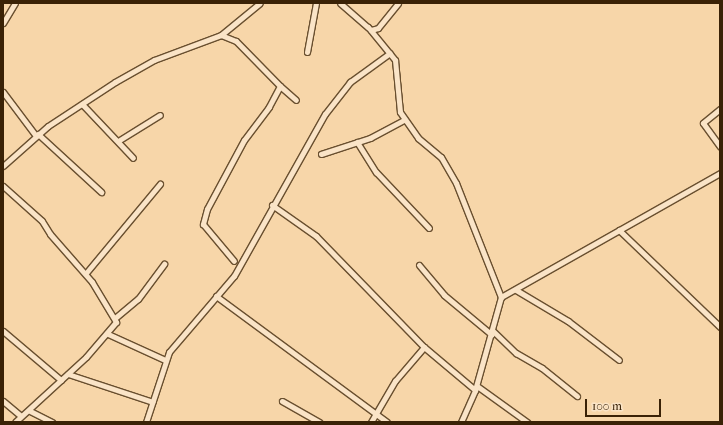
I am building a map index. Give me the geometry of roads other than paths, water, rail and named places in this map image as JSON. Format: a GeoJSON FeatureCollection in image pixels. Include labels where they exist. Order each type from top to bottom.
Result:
{"type":"FeatureCollection","features":[{"type":"Feature","properties":{"kind":"street"},"geometry":{"type":"LineString","coordinates":[[3,24],[15,3]]}},
{"type":"Feature","properties":{"kind":"street"},"geometry":{"type":"LineString","coordinates":[[3,166],[37,135],[82,104],[154,60],[221,35],[260,3]]}},
{"type":"Feature","properties":{"kind":"street"},"geometry":{"type":"LineString","coordinates":[[307,52],[316,3]]}},
{"type":"Feature","properties":{"kind":"street"},"geometry":{"type":"LineString","coordinates":[[340,3],[371,30],[390,53],[397,67],[398,107],[404,120],[418,138],[441,157],[456,183],[501,297],[476,388],[461,422]]}},
{"type":"Feature","properties":{"kind":"street"},"geometry":{"type":"LineString","coordinates":[[371,30],[378,28],[398,3]]}},
{"type":"Feature","properties":{"kind":"street"},"geometry":{"type":"LineString","coordinates":[[221,35],[236,41],[280,86],[296,100]]}},
{"type":"Feature","properties":{"kind":"street"},"geometry":{"type":"LineString","coordinates":[[146,422],[165,360],[216,296],[234,276],[272,205],[337,97],[357,76],[390,53]]}},
{"type":"Feature","properties":{"kind":"street"},"geometry":{"type":"LineString","coordinates":[[234,261],[203,224],[207,209],[244,140],[269,107],[280,86]]}},
{"type":"Feature","properties":{"kind":"street"},"geometry":{"type":"LineString","coordinates":[[3,92],[37,135],[101,192]]}},
{"type":"Feature","properties":{"kind":"street"},"geometry":{"type":"LineString","coordinates":[[82,104],[133,158]]}},
{"type":"Feature","properties":{"kind":"street"},"geometry":{"type":"LineString","coordinates":[[720,109],[703,123],[720,146]]}},
{"type":"Feature","properties":{"kind":"street"},"geometry":{"type":"LineString","coordinates":[[118,141],[160,115]]}},
{"type":"Feature","properties":{"kind":"street"},"geometry":{"type":"LineString","coordinates":[[321,154],[357,142],[404,120]]}},
{"type":"Feature","properties":{"kind":"street"},"geometry":{"type":"LineString","coordinates":[[357,142],[376,172],[429,228]]}},
{"type":"Feature","properties":{"kind":"street"},"geometry":{"type":"LineString","coordinates":[[501,297],[516,290],[720,173]]}},
{"type":"Feature","properties":{"kind":"street"},"geometry":{"type":"LineString","coordinates":[[86,273],[160,184]]}},
{"type":"Feature","properties":{"kind":"street"},"geometry":{"type":"LineString","coordinates":[[3,186],[42,220],[50,234],[86,273],[116,318]]}},
{"type":"Feature","properties":{"kind":"street"},"geometry":{"type":"LineString","coordinates":[[272,205],[316,236],[424,347],[476,388],[527,422]]}},
{"type":"Feature","properties":{"kind":"street"},"geometry":{"type":"LineString","coordinates":[[619,230],[720,327]]}},
{"type":"Feature","properties":{"kind":"street"},"geometry":{"type":"LineString","coordinates":[[15,422],[21,416],[30,411],[108,334],[116,322],[116,318],[138,299],[164,264]]}},
{"type":"Feature","properties":{"kind":"street"},"geometry":{"type":"LineString","coordinates":[[419,265],[444,295],[516,353],[542,368],[577,396]]}},
{"type":"Feature","properties":{"kind":"street"},"geometry":{"type":"LineString","coordinates":[[516,290],[568,321],[619,360]]}},
{"type":"Feature","properties":{"kind":"street"},"geometry":{"type":"LineString","coordinates":[[216,296],[269,337],[341,386],[376,415],[387,422]]}},
{"type":"Feature","properties":{"kind":"street"},"geometry":{"type":"LineString","coordinates":[[3,331],[61,380]]}},
{"type":"Feature","properties":{"kind":"street"},"geometry":{"type":"LineString","coordinates":[[108,334],[165,360]]}},
{"type":"Feature","properties":{"kind":"street"},"geometry":{"type":"LineString","coordinates":[[371,422],[395,381],[424,347]]}},
{"type":"Feature","properties":{"kind":"street"},"geometry":{"type":"LineString","coordinates":[[68,374],[153,402]]}},
{"type":"Feature","properties":{"kind":"street"},"geometry":{"type":"LineString","coordinates":[[3,401],[21,416]]}},
{"type":"Feature","properties":{"kind":"street"},"geometry":{"type":"LineString","coordinates":[[282,401],[319,422]]}},
{"type":"Feature","properties":{"kind":"street"},"geometry":{"type":"LineString","coordinates":[[30,411],[52,422]]}}]}
